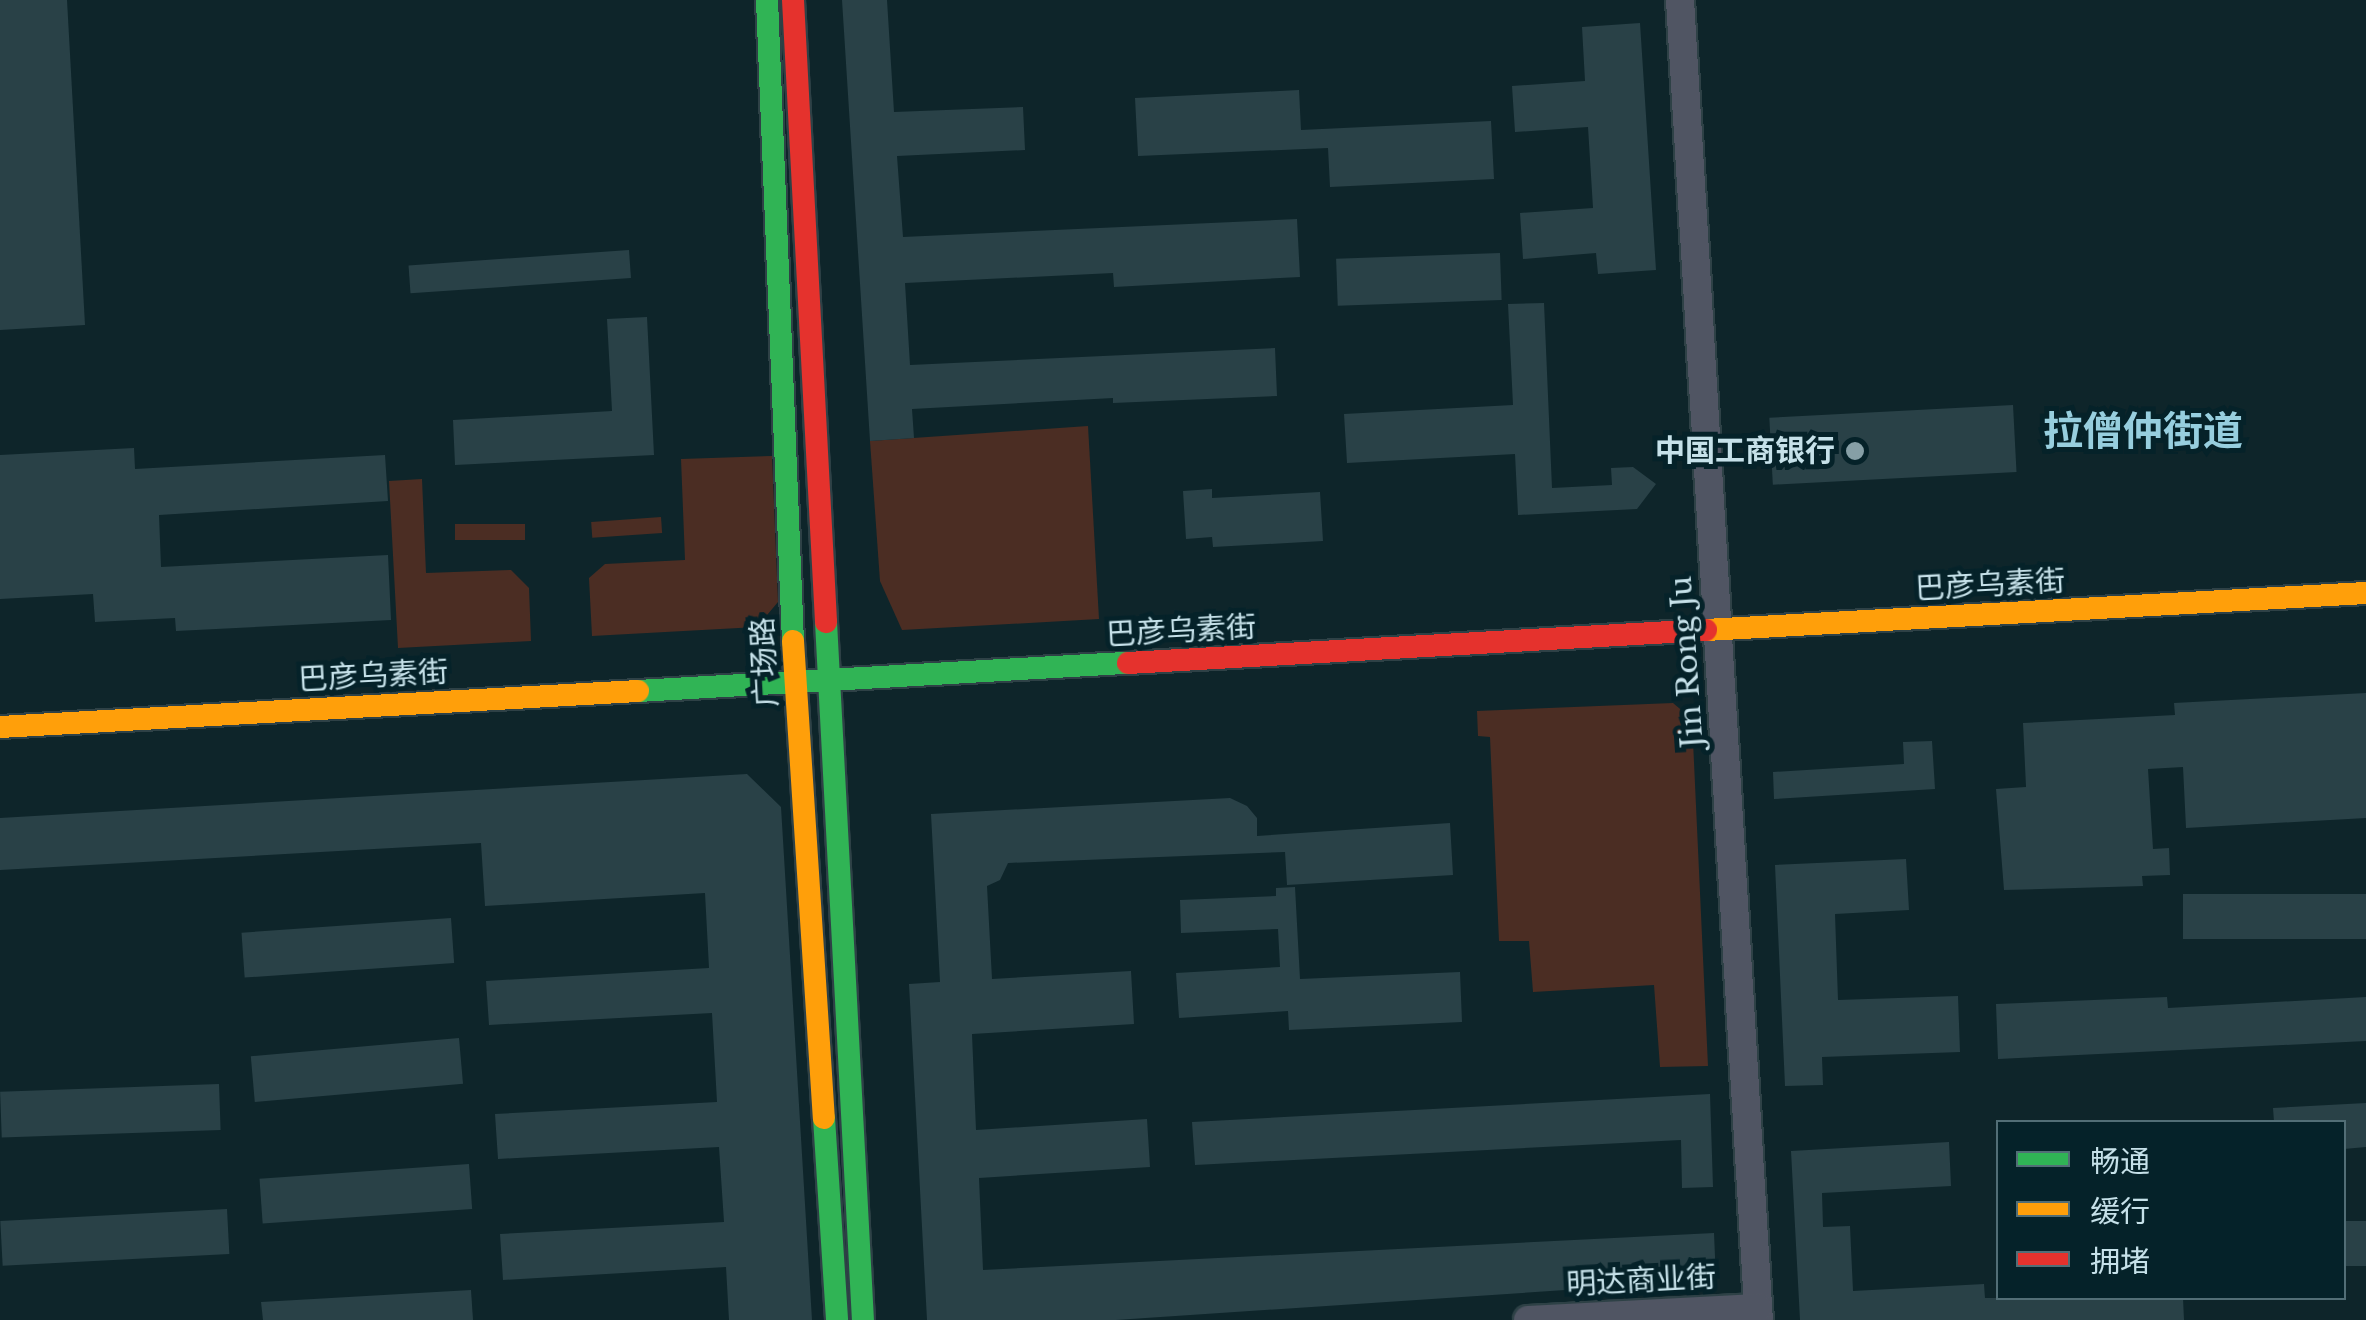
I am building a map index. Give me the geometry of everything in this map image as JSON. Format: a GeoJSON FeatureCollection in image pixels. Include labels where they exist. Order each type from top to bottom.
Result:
{"type":"FeatureCollection","features":[{"type":"Feature","properties":{"kind":"street","name":"广场路"},"geometry":{"type":"LineString","coordinates":[[766,0],[796,688],[837,1320]]}},
{"type":"Feature","properties":{"kind":"street","name":"广场路"},"geometry":{"type":"LineString","coordinates":[[793,0],[863,1320]]}},
{"type":"Feature","properties":{"kind":"street","name":"Jin Rong Ju"},"geometry":{"type":"LineString","coordinates":[[1680,0],[1759,1314]]}},
{"type":"Feature","properties":{"kind":"street","name":"巴彦乌素街"},"geometry":{"type":"LineString","coordinates":[[0,727],[828,687],[2366,594]]}},
{"type":"Feature","properties":{"kind":"street","name":"巴彦乌素街"},"geometry":{"type":"LineString","coordinates":[[1718,636],[2366,606]]}},
{"type":"Feature","properties":{"kind":"street","name":"巴彦乌素街"},"geometry":{"type":"LineString","coordinates":[[0,739],[796,688]]}},
{"type":"Feature","properties":{"kind":"street","name":"明达商业街"},"geometry":{"type":"LineString","coordinates":[[1528,1320],[1759,1314]]}},
{"type":"Feature","properties":{"kind":"shaded area"},"geometry":{"type":"Polygon","coordinates":[[[1088,426],[1099,619],[902,630],[880,581],[870,441],[1088,426]]]}},
{"type":"Feature","properties":{"kind":"shaded area"},"geometry":{"type":"Polygon","coordinates":[[[772,456],[778,602],[757,627],[592,636],[589,578],[605,564],[685,560],[681,459],[772,456]]]}},
{"type":"Feature","properties":{"kind":"shaded area"},"geometry":{"type":"Polygon","coordinates":[[[422,479],[426,573],[511,570],[529,588],[531,641],[398,648],[389,481],[422,479]]]}},
{"type":"Feature","properties":{"kind":"shaded area"},"geometry":{"type":"Polygon","coordinates":[[[661,517],[662,533],[592,538],[591,522],[661,517]]]}},
{"type":"Feature","properties":{"kind":"shaded area"},"geometry":{"type":"Polygon","coordinates":[[[455,524],[525,524],[525,540],[455,540],[455,524]]]}},
{"type":"Feature","properties":{"kind":"shaded area"},"geometry":{"type":"Polygon","coordinates":[[[1673,703],[1692,719],[1708,1066],[1660,1067],[1654,985],[1533,992],[1529,941],[1499,941],[1490,737],[1478,736],[1477,711],[1673,703]]]}},
{"type":"Feature","properties":{"kind":"building"},"geometry":{"type":"Polygon","coordinates":[[[0,0],[67,0],[85,325],[0,330],[0,0]]]}},
{"type":"Feature","properties":{"kind":"building"},"geometry":{"type":"Polygon","coordinates":[[[842,0],[887,0],[894,112],[1023,107],[1025,150],[897,156],[903,237],[1297,219],[1300,277],[1114,287],[1113,273],[905,283],[910,365],[1275,348],[1277,396],[1113,403],[1113,398],[912,409],[914,438],[870,441],[842,0]]]}},
{"type":"Feature","properties":{"kind":"building"},"geometry":{"type":"Polygon","coordinates":[[[1640,23],[1656,270],[1598,274],[1596,253],[1523,259],[1520,213],[1593,208],[1588,127],[1515,132],[1512,86],[1585,81],[1582,27],[1640,23]]]}},
{"type":"Feature","properties":{"kind":"building"},"geometry":{"type":"Polygon","coordinates":[[[1299,90],[1301,130],[1491,121],[1494,179],[1330,187],[1328,148],[1138,156],[1135,98],[1299,90]]]}},
{"type":"Feature","properties":{"kind":"building"},"geometry":{"type":"Polygon","coordinates":[[[629,250],[631,278],[410,293],[409,265],[629,250]]]}},
{"type":"Feature","properties":{"kind":"building"},"geometry":{"type":"Polygon","coordinates":[[[1500,253],[1502,300],[1338,306],[1336,259],[1500,253]]]}},
{"type":"Feature","properties":{"kind":"building"},"geometry":{"type":"Polygon","coordinates":[[[1544,303],[1552,488],[1612,485],[1611,468],[1633,467],[1656,484],[1637,509],[1518,515],[1515,454],[1347,463],[1344,414],[1513,405],[1508,304],[1544,303]]]}},
{"type":"Feature","properties":{"kind":"building"},"geometry":{"type":"Polygon","coordinates":[[[647,317],[654,455],[455,465],[453,420],[612,411],[607,319],[647,317]]]}},
{"type":"Feature","properties":{"kind":"building"},"geometry":{"type":"Polygon","coordinates":[[[2013,405],[2017,472],[1773,485],[1769,418],[2013,405]]]}},
{"type":"Feature","properties":{"kind":"building"},"geometry":{"type":"Polygon","coordinates":[[[134,448],[135,469],[385,455],[388,501],[159,515],[161,567],[388,555],[391,620],[176,631],[175,618],[95,622],[93,594],[0,599],[0,455],[134,448]]]}},
{"type":"Feature","properties":{"kind":"building"},"geometry":{"type":"Polygon","coordinates":[[[1212,489],[1212,498],[1320,492],[1323,541],[1213,547],[1212,537],[1186,539],[1183,491],[1212,489]]]}},
{"type":"Feature","properties":{"kind":"building"},"geometry":{"type":"Polygon","coordinates":[[[2366,693],[2366,818],[2186,828],[2183,767],[2148,769],[2153,849],[2169,848],[2170,875],[2142,876],[2143,886],[2004,890],[1996,789],[2026,787],[2023,723],[2175,715],[2174,703],[2366,693]]]}},
{"type":"Feature","properties":{"kind":"building"},"geometry":{"type":"Polygon","coordinates":[[[1932,741],[1935,789],[1774,799],[1773,772],[1904,764],[1903,742],[1932,741]]]}},
{"type":"Feature","properties":{"kind":"building"},"geometry":{"type":"Polygon","coordinates":[[[747,774],[781,807],[812,1320],[729,1320],[726,1267],[503,1280],[500,1234],[724,1222],[719,1147],[498,1159],[495,1114],[717,1102],[712,1013],[489,1025],[486,981],[709,968],[705,893],[485,906],[481,843],[0,870],[0,818],[747,774]]]}},
{"type":"Feature","properties":{"kind":"building"},"geometry":{"type":"Polygon","coordinates":[[[1230,798],[1247,806],[1257,818],[1257,836],[1450,823],[1453,875],[1287,885],[1285,852],[1008,863],[1000,880],[987,886],[992,979],[1131,971],[1134,1024],[972,1034],[976,1130],[1147,1119],[1150,1167],[979,1178],[983,1270],[1714,1233],[1716,1280],[1116,1320],[927,1320],[909,984],[940,982],[931,814],[1230,798]]]}},
{"type":"Feature","properties":{"kind":"building"},"geometry":{"type":"Polygon","coordinates":[[[1906,859],[1909,910],[1835,914],[1838,1000],[1958,996],[1960,1052],[1822,1057],[1823,1085],[1785,1086],[1775,865],[1906,859]]]}},
{"type":"Feature","properties":{"kind":"building"},"geometry":{"type":"Polygon","coordinates":[[[1295,887],[1300,979],[1460,972],[1462,1022],[1289,1030],[1288,1011],[1179,1018],[1176,973],[1280,967],[1278,929],[1181,933],[1180,900],[1276,896],[1276,888],[1295,887]]]}},
{"type":"Feature","properties":{"kind":"building"},"geometry":{"type":"Polygon","coordinates":[[[2183,894],[2366,894],[2366,939],[2183,939],[2183,894]]]}},
{"type":"Feature","properties":{"kind":"building"},"geometry":{"type":"Polygon","coordinates":[[[451,918],[454,963],[245,978],[242,933],[451,918]]]}},
{"type":"Feature","properties":{"kind":"building"},"geometry":{"type":"Polygon","coordinates":[[[2167,997],[2168,1008],[2366,997],[2366,1041],[1998,1059],[1996,1004],[2167,997]]]}},
{"type":"Feature","properties":{"kind":"building"},"geometry":{"type":"Polygon","coordinates":[[[459,1038],[463,1084],[255,1102],[251,1056],[459,1038]]]}},
{"type":"Feature","properties":{"kind":"building"},"geometry":{"type":"Polygon","coordinates":[[[219,1084],[221,1130],[2,1138],[0,1092],[219,1084]]]}},
{"type":"Feature","properties":{"kind":"building"},"geometry":{"type":"Polygon","coordinates":[[[1710,1094],[1713,1187],[1682,1188],[1681,1140],[1195,1165],[1192,1122],[1710,1094]]]}},
{"type":"Feature","properties":{"kind":"building"},"geometry":{"type":"Polygon","coordinates":[[[2366,1103],[2366,1147],[2346,1149],[2346,1120],[2274,1120],[2273,1108],[2366,1103]]]}},
{"type":"Feature","properties":{"kind":"building"},"geometry":{"type":"Polygon","coordinates":[[[1949,1142],[1951,1186],[1822,1193],[1823,1227],[1850,1226],[1853,1291],[1984,1284],[1985,1298],[1996,1300],[2183,1300],[2184,1320],[1800,1320],[1791,1151],[1949,1142]]]}},
{"type":"Feature","properties":{"kind":"building"},"geometry":{"type":"Polygon","coordinates":[[[469,1164],[472,1209],[263,1224],[260,1179],[469,1164]]]}},
{"type":"Feature","properties":{"kind":"building"},"geometry":{"type":"Polygon","coordinates":[[[227,1209],[229,1254],[3,1266],[0,1221],[227,1209]]]}},
{"type":"Feature","properties":{"kind":"building"},"geometry":{"type":"Polygon","coordinates":[[[2346,1221],[2366,1221],[2366,1266],[2346,1266],[2346,1221]]]}},
{"type":"Feature","properties":{"kind":"building"},"geometry":{"type":"Polygon","coordinates":[[[471,1290],[473,1320],[263,1320],[261,1302],[471,1290]]]}},
{"type":"Feature","properties":{"kind":"traffic: fast"},"geometry":{"type":"LineString","coordinates":[[767,0],[793,641]]}},
{"type":"Feature","properties":{"kind":"traffic: fast"},"geometry":{"type":"LineString","coordinates":[[826,622],[863,1320]]}},
{"type":"Feature","properties":{"kind":"traffic: fast"},"geometry":{"type":"LineString","coordinates":[[638,691],[1128,663]]}},
{"type":"Feature","properties":{"kind":"traffic: fast"},"geometry":{"type":"LineString","coordinates":[[824,1118],[837,1320]]}},
{"type":"Feature","properties":{"kind":"traffic: slow"},"geometry":{"type":"LineString","coordinates":[[1706,630],[2366,593]]}},
{"type":"Feature","properties":{"kind":"traffic: slow"},"geometry":{"type":"LineString","coordinates":[[793,641],[824,1118]]}},
{"type":"Feature","properties":{"kind":"traffic: slow"},"geometry":{"type":"LineString","coordinates":[[0,727],[638,691]]}},
{"type":"Feature","properties":{"kind":"traffic: jam"},"geometry":{"type":"LineString","coordinates":[[793,0],[826,622]]}},
{"type":"Feature","properties":{"kind":"traffic: jam"},"geometry":{"type":"LineString","coordinates":[[1128,663],[1706,630]]}},
{"type":"Feature","properties":{"kind":"place","name":"中国工商银行"},"geometry":{"type":"Point","coordinates":[1855,451]}},
{"type":"Feature","properties":{"kind":"district","name":"拉僧仲街道"},"geometry":{"type":"Point","coordinates":[2143,431]}}]}
